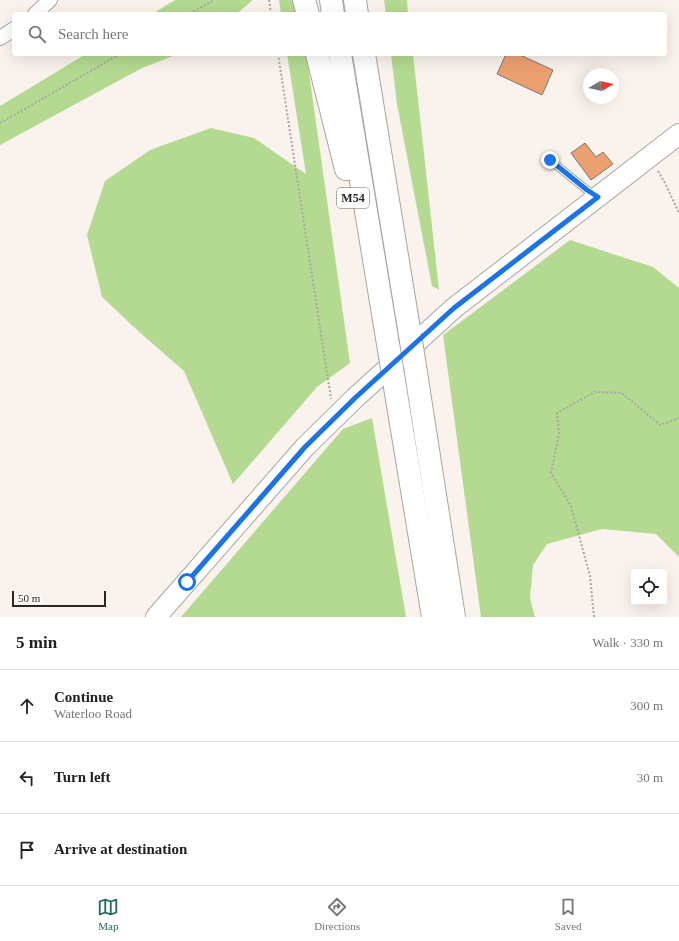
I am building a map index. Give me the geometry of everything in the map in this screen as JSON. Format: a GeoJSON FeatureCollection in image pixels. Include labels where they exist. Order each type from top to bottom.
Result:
{"type":"FeatureCollection","features":[{"type":"Feature","properties":{"kind":"highway"},"geometry":{"type":"LineString","coordinates":[[304,0],[307,12]]}},
{"type":"Feature","properties":{"kind":"highway"},"geometry":{"type":"LineString","coordinates":[[331,0],[334,12]]}},
{"type":"Feature","properties":{"kind":"highway"},"geometry":{"type":"LineString","coordinates":[[354,0],[357,12]]}},
{"type":"Feature","properties":{"kind":"highway"},"geometry":{"type":"LineString","coordinates":[[368,0],[370,12]]}},
{"type":"Feature","properties":{"kind":"highway","name":"M54"},"geometry":{"type":"LineString","coordinates":[[318,56],[390,358]]}},
{"type":"Feature","properties":{"kind":"highway","name":"M54"},"geometry":{"type":"LineString","coordinates":[[340,56],[433,617]]}},
{"type":"Feature","properties":{"kind":"highway","name":"M54"},"geometry":{"type":"LineString","coordinates":[[364,56],[454,617]]}},
{"type":"Feature","properties":{"kind":"highway","name":"M54"},"geometry":{"type":"LineString","coordinates":[[374,56],[389,208]]}},
{"type":"Feature","properties":{"kind":"street"},"geometry":{"type":"LineString","coordinates":[[37,12],[50,0]]}},
{"type":"Feature","properties":{"kind":"street"},"geometry":{"type":"LineString","coordinates":[[0,38],[12,30]]}},
{"type":"Feature","properties":{"kind":"street"},"geometry":{"type":"LineString","coordinates":[[156,617],[305,447],[334,418],[454,308],[679,134]]}},
{"type":"Feature","properties":{"kind":"lane"},"geometry":{"type":"LineString","coordinates":[[550,160],[598,197]]}},
{"type":"Feature","properties":{"kind":"path"},"geometry":{"type":"LineString","coordinates":[[193,12],[214,0]]}},
{"type":"Feature","properties":{"kind":"path"},"geometry":{"type":"LineString","coordinates":[[269,0],[271,12]]}},
{"type":"Feature","properties":{"kind":"path"},"geometry":{"type":"LineString","coordinates":[[0,123],[117,56]]}},
{"type":"Feature","properties":{"kind":"path"},"geometry":{"type":"LineString","coordinates":[[278,56],[334,418]]}},
{"type":"Feature","properties":{"kind":"path"},"geometry":{"type":"LineString","coordinates":[[649,157],[665,183],[679,213]]}},
{"type":"Feature","properties":{"kind":"path"},"geometry":{"type":"LineString","coordinates":[[594,617],[590,576],[570,506],[551,473],[559,433],[557,413],[595,392],[622,393],[660,425],[679,418]]}},
{"type":"Feature","properties":{"kind":"green space"},"geometry":{"type":"Polygon","coordinates":[[[175,0],[253,0],[238,12],[155,12],[175,0]]]}},
{"type":"Feature","properties":{"kind":"green space"},"geometry":{"type":"Polygon","coordinates":[[[279,0],[294,0],[297,12],[281,12],[279,0]]]}},
{"type":"Feature","properties":{"kind":"green space"},"geometry":{"type":"Polygon","coordinates":[[[384,0],[407,0],[408,12],[386,12],[384,0]]]}},
{"type":"Feature","properties":{"kind":"green space"},"geometry":{"type":"Polygon","coordinates":[[[83,56],[173,56],[142,68],[0,145],[0,106],[83,56]]]}},
{"type":"Feature","properties":{"kind":"green space"},"geometry":{"type":"Polygon","coordinates":[[[287,56],[306,56],[308,66],[350,363],[317,387],[233,484],[184,371],[102,297],[87,235],[105,181],[150,150],[211,128],[254,138],[306,174],[287,56]]]}},
{"type":"Feature","properties":{"kind":"green space"},"geometry":{"type":"Polygon","coordinates":[[[391,56],[413,56],[439,290],[432,286],[397,104],[391,56]]]}},
{"type":"Feature","properties":{"kind":"green space"},"geometry":{"type":"Polygon","coordinates":[[[570,240],[653,267],[679,288],[679,557],[656,534],[602,529],[547,544],[533,565],[530,598],[535,617],[481,617],[443,335],[570,240]]]}},
{"type":"Feature","properties":{"kind":"green space"},"geometry":{"type":"Polygon","coordinates":[[[372,418],[406,617],[181,617],[343,429],[372,418]]]}},
{"type":"Feature","properties":{"kind":"building"},"geometry":{"type":"Polygon","coordinates":[[[505,56],[522,56],[553,70],[542,95],[497,74],[505,56]]]}},
{"type":"Feature","properties":{"kind":"building"},"geometry":{"type":"Polygon","coordinates":[[[585,143],[596,157],[603,152],[613,164],[591,180],[571,153],[585,143]]]}},
{"type":"Feature","properties":{"kind":"route"},"geometry":{"type":"LineString","coordinates":[[187,582],[305,447],[355,398],[454,308],[598,197],[550,160]]}}]}
